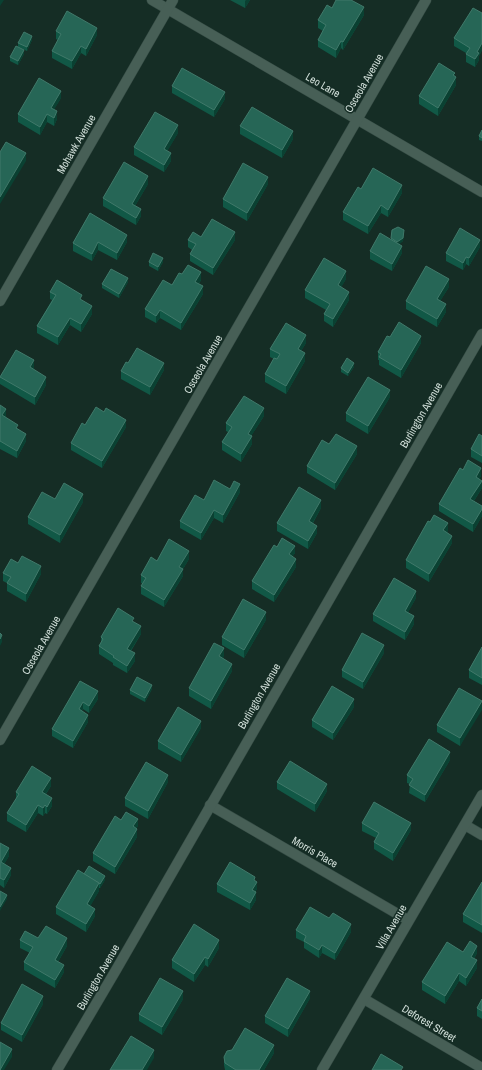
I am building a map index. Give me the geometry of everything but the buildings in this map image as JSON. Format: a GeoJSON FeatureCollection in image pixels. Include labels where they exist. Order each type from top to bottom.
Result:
{"type":"FeatureCollection","features":[{"type":"Feature","properties":{"kind":"street","name":"Leo Lane"},"geometry":{"type":"LineString","coordinates":[[152,0],[170,4],[358,119],[482,192]]}},
{"type":"Feature","properties":{"kind":"street","name":"Osceola Avenue"},"geometry":{"type":"LineString","coordinates":[[0,740],[426,0]]}},
{"type":"Feature","properties":{"kind":"street","name":"Mohawk Avenue"},"geometry":{"type":"LineString","coordinates":[[0,301],[170,4]]}},
{"type":"Feature","properties":{"kind":"street","name":"Burlington Avenue"},"geometry":{"type":"LineString","coordinates":[[57,1070],[482,334]]}},
{"type":"Feature","properties":{"kind":"street","name":"Villa Avenue"},"geometry":{"type":"LineString","coordinates":[[322,1070],[482,795]]}},
{"type":"Feature","properties":{"kind":"street","name":"Morris Place"},"geometry":{"type":"LineString","coordinates":[[210,806],[408,920]]}},
{"type":"Feature","properties":{"kind":"street"},"geometry":{"type":"LineString","coordinates":[[465,825],[482,835]]}},
{"type":"Feature","properties":{"kind":"street","name":"Deforest Street"},"geometry":{"type":"LineString","coordinates":[[364,999],[482,1068]]}}]}
